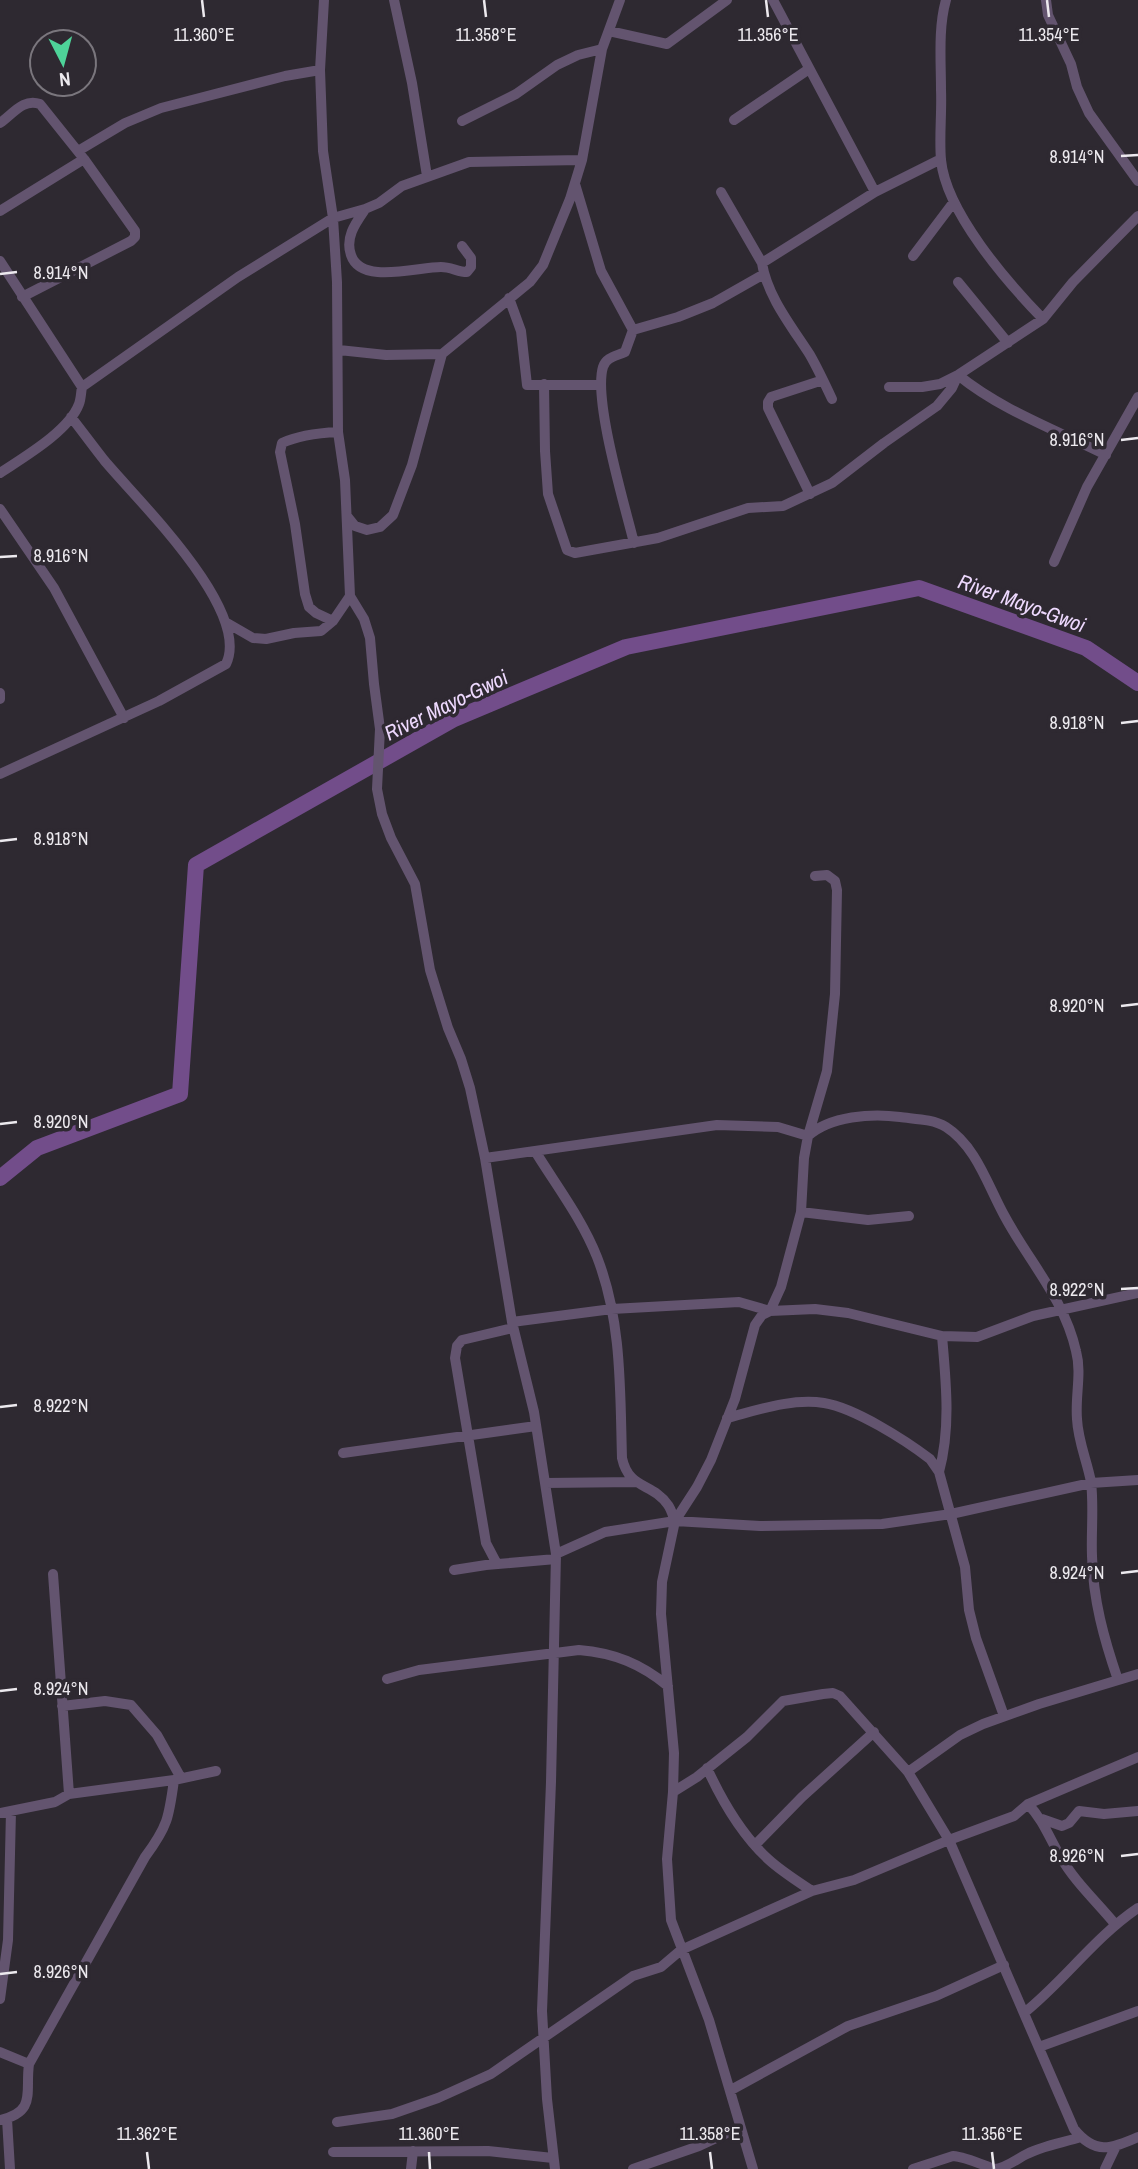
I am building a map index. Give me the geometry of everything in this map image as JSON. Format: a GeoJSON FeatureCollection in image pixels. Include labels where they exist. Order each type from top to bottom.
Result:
{"type":"FeatureCollection","features":[{"type":"Feature","properties":{"kind":"street"},"geometry":{"type":"LineString","coordinates":[[324,0],[320,70],[323,151],[333,218],[339,350],[338,432],[347,516],[350,596],[364,618],[370,638],[380,729],[377,789],[391,838],[415,884],[430,970],[461,1059],[485,1158],[513,1325],[536,1426],[556,1557],[542,2011],[555,2169]]}},
{"type":"Feature","properties":{"kind":"street"},"geometry":{"type":"LineString","coordinates":[[394,0],[412,83],[427,176]]}},
{"type":"Feature","properties":{"kind":"street"},"geometry":{"type":"LineString","coordinates":[[347,516],[355,526],[367,530],[380,527],[393,515],[412,465],[442,355],[530,282],[543,265],[582,160],[594,80],[620,0]]}},
{"type":"Feature","properties":{"kind":"street"},"geometry":{"type":"LineString","coordinates":[[609,31],[667,44],[727,0]]}},
{"type":"Feature","properties":{"kind":"street"},"geometry":{"type":"LineString","coordinates":[[773,0],[875,192]]}},
{"type":"Feature","properties":{"kind":"street"},"geometry":{"type":"LineString","coordinates":[[946,0],[941,51],[941,159],[946,184],[953,203],[1013,288],[1043,319]]}},
{"type":"Feature","properties":{"kind":"street"},"geometry":{"type":"LineString","coordinates":[[1046,0],[1048,15],[1071,64],[1077,87],[1089,113],[1138,181]]}},
{"type":"Feature","properties":{"kind":"street"},"geometry":{"type":"LineString","coordinates":[[462,121],[516,94],[557,65],[578,55],[602,49]]}},
{"type":"Feature","properties":{"kind":"street"},"geometry":{"type":"LineString","coordinates":[[734,120],[809,68]]}},
{"type":"Feature","properties":{"kind":"street"},"geometry":{"type":"LineString","coordinates":[[0,211],[125,123],[161,108],[285,76],[320,70]]}},
{"type":"Feature","properties":{"kind":"street"},"geometry":{"type":"LineString","coordinates":[[0,122],[23,104],[32,101],[40,104],[81,155],[135,232],[135,237],[22,297]]}},
{"type":"Feature","properties":{"kind":"street"},"geometry":{"type":"LineString","coordinates":[[633,330],[678,317],[712,303],[875,192],[941,159]]}},
{"type":"Feature","properties":{"kind":"street"},"geometry":{"type":"LineString","coordinates":[[0,473],[45,442],[71,417],[79,403],[82,387],[238,277],[333,218],[366,209],[402,186],[469,162],[582,160]]}},
{"type":"Feature","properties":{"kind":"street"},"geometry":{"type":"LineString","coordinates":[[575,184],[601,271],[633,330],[625,352],[608,359],[603,365],[601,385],[608,439],[634,543]]}},
{"type":"Feature","properties":{"kind":"street"},"geometry":{"type":"LineString","coordinates":[[721,192],[786,318],[832,398]]}},
{"type":"Feature","properties":{"kind":"street"},"geometry":{"type":"LineString","coordinates":[[913,256],[953,203]]}},
{"type":"Feature","properties":{"kind":"street"},"geometry":{"type":"LineString","coordinates":[[366,209],[355,223],[349,240],[354,264],[362,270],[374,272],[442,267],[467,272],[471,267],[471,258],[462,246]]}},
{"type":"Feature","properties":{"kind":"street"},"geometry":{"type":"LineString","coordinates":[[889,387],[940,384],[1043,319],[1073,282],[1138,216]]}},
{"type":"Feature","properties":{"kind":"street"},"geometry":{"type":"LineString","coordinates":[[0,261],[82,387]]}},
{"type":"Feature","properties":{"kind":"street"},"geometry":{"type":"LineString","coordinates":[[958,282],[1008,343]]}},
{"type":"Feature","properties":{"kind":"street"},"geometry":{"type":"LineString","coordinates":[[509,298],[521,331],[527,385],[601,385]]}},
{"type":"Feature","properties":{"kind":"street"},"geometry":{"type":"LineString","coordinates":[[339,350],[386,355],[442,355]]}},
{"type":"Feature","properties":{"kind":"street"},"geometry":{"type":"LineString","coordinates":[[544,384],[548,494],[567,550],[575,553],[680,533],[731,512],[748,508],[783,506],[832,484],[884,443],[922,419],[952,388],[958,375]]}},
{"type":"Feature","properties":{"kind":"street"},"geometry":{"type":"LineString","coordinates":[[958,375],[995,400],[1106,455]]}},
{"type":"Feature","properties":{"kind":"street"},"geometry":{"type":"LineString","coordinates":[[810,494],[768,408],[768,402],[771,397],[823,380]]}},
{"type":"Feature","properties":{"kind":"street"},"geometry":{"type":"LineString","coordinates":[[1054,562],[1070,522],[1138,397]]}},
{"type":"Feature","properties":{"kind":"street"},"geometry":{"type":"LineString","coordinates":[[0,774],[124,718],[226,664],[230,656],[227,623],[192,562],[71,417]]}},
{"type":"Feature","properties":{"kind":"street"},"geometry":{"type":"LineString","coordinates":[[333,621],[309,607],[280,452],[282,443],[288,440],[316,433],[338,432]]}},
{"type":"Feature","properties":{"kind":"street"},"geometry":{"type":"LineString","coordinates":[[0,509],[54,588],[124,718]]}},
{"type":"Feature","properties":{"kind":"street"},"geometry":{"type":"LineString","coordinates":[[227,623],[253,638],[266,639],[321,631],[333,621],[350,596]]}},
{"type":"Feature","properties":{"kind":"street"},"geometry":{"type":"LineString","coordinates":[[0,693],[0,699]]}},
{"type":"Feature","properties":{"kind":"street"},"geometry":{"type":"LineString","coordinates":[[753,2169],[709,2020],[671,1920],[667,1860],[673,1792],[673,1741],[661,1614],[662,1582],[675,1521],[697,1488],[735,1399],[755,1325],[762,1315],[770,1311],[781,1287],[801,1213],[804,1158],[827,1070],[835,994],[838,902],[835,881],[827,876],[815,876]]}},
{"type":"Feature","properties":{"kind":"street"},"geometry":{"type":"LineString","coordinates":[[808,1136],[815,1130],[846,1118],[893,1116],[945,1126],[962,1141],[976,1162],[1005,1217],[1048,1283],[1077,1352],[1077,1422],[1091,1483],[1091,1556],[1095,1596],[1103,1638],[1118,1680]]}},
{"type":"Feature","properties":{"kind":"street"},"geometry":{"type":"LineString","coordinates":[[485,1158],[717,1125],[778,1127],[808,1136]]}},
{"type":"Feature","properties":{"kind":"street"},"geometry":{"type":"LineString","coordinates":[[535,1151],[587,1235],[607,1287],[618,1342],[622,1458],[625,1471],[668,1504],[675,1521]]}},
{"type":"Feature","properties":{"kind":"street"},"geometry":{"type":"LineString","coordinates":[[801,1213],[868,1220],[909,1216]]}},
{"type":"Feature","properties":{"kind":"street"},"geometry":{"type":"LineString","coordinates":[[497,1564],[486,1543],[455,1358],[457,1346],[462,1340],[513,1325],[612,1309],[739,1302],[770,1311],[816,1309],[848,1312],[942,1336],[978,1337],[1033,1317],[1138,1293]]}},
{"type":"Feature","properties":{"kind":"street"},"geometry":{"type":"LineString","coordinates":[[939,1472],[946,1441],[942,1336]]}},
{"type":"Feature","properties":{"kind":"street"},"geometry":{"type":"LineString","coordinates":[[727,1418],[790,1403],[824,1403],[851,1410],[930,1459],[939,1472],[965,1567],[969,1610],[976,1638],[1004,1716]]}},
{"type":"Feature","properties":{"kind":"street"},"geometry":{"type":"LineString","coordinates":[[343,1453],[536,1426]]}},
{"type":"Feature","properties":{"kind":"street"},"geometry":{"type":"LineString","coordinates":[[454,1570],[556,1557],[605,1532],[675,1521],[760,1526],[882,1524],[951,1514],[1091,1483],[1138,1480]]}},
{"type":"Feature","properties":{"kind":"street"},"geometry":{"type":"LineString","coordinates":[[545,1483],[637,1482]]}},
{"type":"Feature","properties":{"kind":"street"},"geometry":{"type":"LineString","coordinates":[[53,1574],[69,1794]]}},
{"type":"Feature","properties":{"kind":"street"},"geometry":{"type":"LineString","coordinates":[[387,1679],[419,1670],[579,1650],[614,1656],[649,1671],[668,1686]]}},
{"type":"Feature","properties":{"kind":"street"},"geometry":{"type":"LineString","coordinates":[[908,1772],[960,1735],[1004,1716],[1138,1674]]}},
{"type":"Feature","properties":{"kind":"street"},"geometry":{"type":"LineString","coordinates":[[673,1792],[747,1737],[778,1705],[789,1699],[833,1693],[848,1703],[908,1772],[949,1839],[1074,2129],[1081,2137],[1100,2148],[1115,2148],[1138,2137]]}},
{"type":"Feature","properties":{"kind":"street"},"geometry":{"type":"LineString","coordinates":[[10,2169],[3,2119],[23,2110],[28,2101],[29,2064],[145,1857],[162,1833],[178,1779],[157,1735],[131,1705],[106,1701],[62,1706]]}},
{"type":"Feature","properties":{"kind":"street"},"geometry":{"type":"LineString","coordinates":[[755,1845],[802,1797],[874,1732]]}},
{"type":"Feature","properties":{"kind":"street"},"geometry":{"type":"LineString","coordinates":[[337,2122],[392,2114],[438,2098],[491,2074],[633,1976],[661,1967],[681,1950],[812,1891],[854,1880],[949,1839],[1014,1816],[1028,1804],[1138,1757]]}},
{"type":"Feature","properties":{"kind":"street"},"geometry":{"type":"LineString","coordinates":[[707,1768],[733,1817],[766,1858],[812,1891]]}},
{"type":"Feature","properties":{"kind":"street"},"geometry":{"type":"LineString","coordinates":[[0,1999],[8,1940],[5,1812],[55,1802],[69,1794],[216,1772]]}},
{"type":"Feature","properties":{"kind":"street"},"geometry":{"type":"LineString","coordinates":[[1028,1804],[1041,1819],[1065,1864],[1115,1924]]}},
{"type":"Feature","properties":{"kind":"street"},"geometry":{"type":"LineString","coordinates":[[1041,1819],[1062,1826],[1069,1823],[1079,1811],[1104,1814],[1138,1811]]}},
{"type":"Feature","properties":{"kind":"street"},"geometry":{"type":"LineString","coordinates":[[1024,2013],[1050,1992],[1115,1924],[1138,1908]]}},
{"type":"Feature","properties":{"kind":"street"},"geometry":{"type":"LineString","coordinates":[[731,2090],[848,2026],[936,1996],[1004,1965]]}},
{"type":"Feature","properties":{"kind":"street"},"geometry":{"type":"LineString","coordinates":[[1039,2047],[1138,2011]]}},
{"type":"Feature","properties":{"kind":"street"},"geometry":{"type":"LineString","coordinates":[[0,2052],[29,2064]]}},
{"type":"Feature","properties":{"kind":"street"},"geometry":{"type":"LineString","coordinates":[[633,2169],[699,2146],[740,2127]]}},
{"type":"Feature","properties":{"kind":"street"},"geometry":{"type":"LineString","coordinates":[[913,2169],[953,2156],[1000,2168],[1026,2154],[1081,2137]]}},
{"type":"Feature","properties":{"kind":"street"},"geometry":{"type":"LineString","coordinates":[[1105,2169],[1115,2148]]}},
{"type":"Feature","properties":{"kind":"street"},"geometry":{"type":"LineString","coordinates":[[411,2169],[413,2151]]}},
{"type":"Feature","properties":{"kind":"street"},"geometry":{"type":"LineString","coordinates":[[333,2152],[488,2151],[553,2158]]}},
{"type":"Feature","properties":{"kind":"waterway","name":"River Mayo-Gwoi"},"geometry":{"type":"LineString","coordinates":[[0,1178],[37,1148],[180,1094],[196,865],[454,719],[626,647],[919,588],[1086,648],[1138,683]]}}]}
